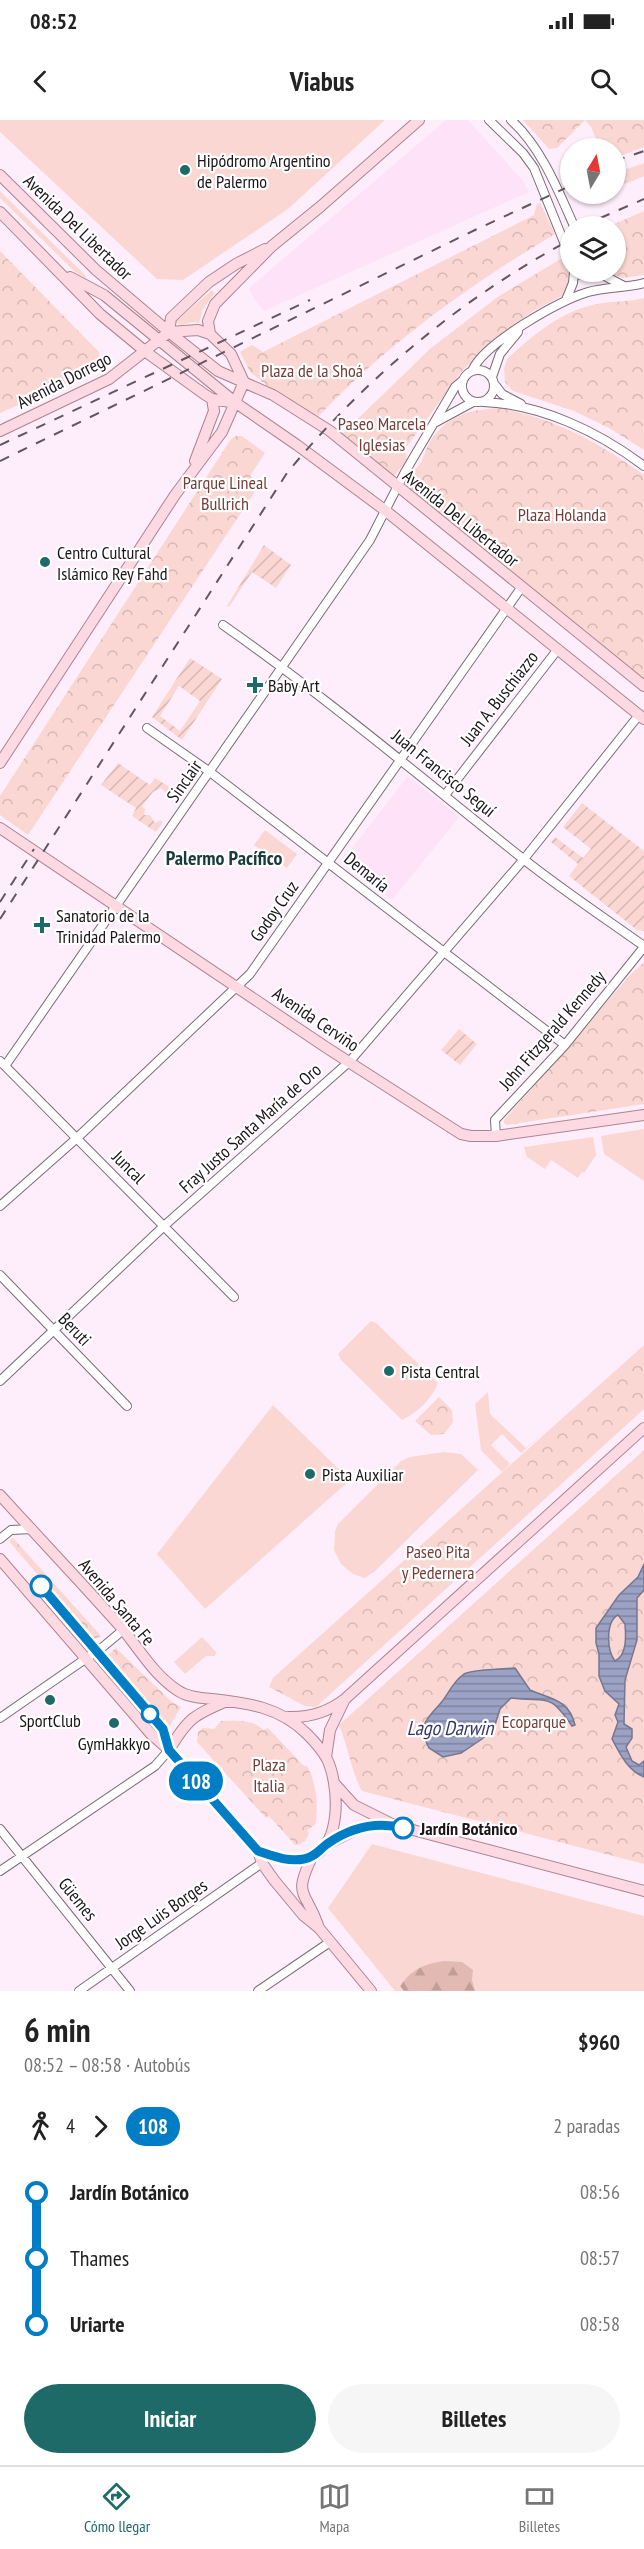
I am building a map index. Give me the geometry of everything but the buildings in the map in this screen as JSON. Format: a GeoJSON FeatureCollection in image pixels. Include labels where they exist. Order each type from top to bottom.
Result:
{"type":"FeatureCollection","features":[{"type":"Feature","properties":{"kind":"main road","name":"Avenida Dorrego"},"geometry":{"type":"LineString","coordinates":[[210,334],[208,321],[215,304],[272,246],[419,120]]}},
{"type":"Feature","properties":{"kind":"main road","name":"Avenida Del Libertador"},"geometry":{"type":"LineString","coordinates":[[0,175],[96,270],[218,371],[273,395],[330,431],[644,686]]}},
{"type":"Feature","properties":{"kind":"main road","name":"Avenida Del Libertador"},"geometry":{"type":"LineString","coordinates":[[0,212],[100,314],[146,352],[213,399],[236,403],[288,438],[386,512],[641,717]]}},
{"type":"Feature","properties":{"kind":"main road","name":"Avenida Dorrego"},"geometry":{"type":"LineString","coordinates":[[0,431],[109,379],[169,332],[171,318],[209,282],[236,264],[272,246]]}},
{"type":"Feature","properties":{"kind":"main road"},"geometry":{"type":"LineString","coordinates":[[62,273],[104,296],[236,403]]}},
{"type":"Feature","properties":{"kind":"main road"},"geometry":{"type":"LineString","coordinates":[[0,763],[190,473],[222,432],[236,403],[244,382],[231,354],[210,334],[198,330],[169,332]]}},
{"type":"Feature","properties":{"kind":"main road","name":"Avenida Del Libertador"},"geometry":{"type":"LineString","coordinates":[[218,371],[236,403]]}},
{"type":"Feature","properties":{"kind":"main road"},"geometry":{"type":"LineString","coordinates":[[190,473],[214,411],[213,399]]}},
{"type":"Feature","properties":{"kind":"main road","name":"Avenida Cerviño"},"geometry":{"type":"LineString","coordinates":[[0,828],[453,1129],[471,1136],[496,1136],[644,1115]]}},
{"type":"Feature","properties":{"kind":"main road"},"geometry":{"type":"LineString","coordinates":[[288,1717],[311,1716],[345,1699],[644,1428]]}},
{"type":"Feature","properties":{"kind":"main road","name":"Avenida Santa Fe"},"geometry":{"type":"LineString","coordinates":[[0,1495],[123,1630],[144,1660],[176,1690],[188,1696],[227,1700]]}},
{"type":"Feature","properties":{"kind":"main road"},"geometry":{"type":"LineString","coordinates":[[0,1559],[151,1734],[169,1750],[258,1851],[262,1863],[303,1915],[319,1928]]}},
{"type":"Feature","properties":{"kind":"main road"},"geometry":{"type":"LineString","coordinates":[[326,1757],[330,1730],[345,1699]]}},
{"type":"Feature","properties":{"kind":"main road"},"geometry":{"type":"LineString","coordinates":[[169,1750],[182,1727],[190,1719],[227,1700],[258,1705],[288,1717],[306,1733],[326,1757],[335,1784],[335,1814],[326,1845]]}},
{"type":"Feature","properties":{"kind":"main road"},"geometry":{"type":"LineString","coordinates":[[335,1784],[354,1805],[394,1825],[644,1891]]}},
{"type":"Feature","properties":{"kind":"main road"},"geometry":{"type":"LineString","coordinates":[[371,1991],[319,1928],[304,1898],[301,1884],[312,1857],[326,1845],[361,1827],[394,1825]]}},
{"type":"Feature","properties":{"kind":"main road"},"geometry":{"type":"LineString","coordinates":[[258,1851],[287,1860],[312,1857]]}},
{"type":"Feature","properties":{"kind":"street"},"geometry":{"type":"LineString","coordinates":[[489,120],[523,153],[534,168],[560,233]]}},
{"type":"Feature","properties":{"kind":"street"},"geometry":{"type":"LineString","coordinates":[[511,120],[532,143],[569,216]]}},
{"type":"Feature","properties":{"kind":"street"},"geometry":{"type":"LineString","coordinates":[[556,223],[560,221]]}},
{"type":"Feature","properties":{"kind":"street"},"geometry":{"type":"LineString","coordinates":[[566,300],[571,282]]}},
{"type":"Feature","properties":{"kind":"street"},"geometry":{"type":"LineString","coordinates":[[615,282],[624,287]]}},
{"type":"Feature","properties":{"kind":"street"},"geometry":{"type":"LineString","coordinates":[[473,402],[464,395],[462,381],[481,357],[499,342],[566,300],[591,291],[644,283]]}},
{"type":"Feature","properties":{"kind":"street"},"geometry":{"type":"LineString","coordinates":[[492,377],[500,354],[521,328]]}},
{"type":"Feature","properties":{"kind":"street"},"geometry":{"type":"LineString","coordinates":[[473,369],[486,372],[508,397],[535,411],[594,434],[644,466]]}},
{"type":"Feature","properties":{"kind":"street","name":"Sinclair"},"geometry":{"type":"LineString","coordinates":[[3,1063],[117,905],[370,540],[433,424],[455,387],[462,381]]}},
{"type":"Feature","properties":{"kind":"street"},"geometry":{"type":"LineString","coordinates":[[483,402],[490,397],[496,386]]}},
{"type":"Feature","properties":{"kind":"street"},"geometry":{"type":"LineString","coordinates":[[433,424],[473,402],[535,411]]}},
{"type":"Feature","properties":{"kind":"street","name":"Godoy Cruz"},"geometry":{"type":"LineString","coordinates":[[0,1206],[77,1138],[250,974],[521,588]]}},
{"type":"Feature","properties":{"kind":"street","name":"Juan Francisco Seguí"},"geometry":{"type":"LineString","coordinates":[[223,625],[283,668],[524,859],[644,947]]}},
{"type":"Feature","properties":{"kind":"street","name":"Juan A. Buschiazzo"},"geometry":{"type":"LineString","coordinates":[[445,795],[558,649]]}},
{"type":"Feature","properties":{"kind":"street","name":"Fray Justo Santa María de Oro"},"geometry":{"type":"LineString","coordinates":[[0,1381],[164,1226],[350,1061],[445,953],[641,717]]}},
{"type":"Feature","properties":{"kind":"street","name":"Demaría"},"geometry":{"type":"LineString","coordinates":[[147,728],[210,772],[565,1045]]}},
{"type":"Feature","properties":{"kind":"street","name":"John Fitzgerald Kennedy"},"geometry":{"type":"LineString","coordinates":[[496,1136],[495,1120],[565,1045],[644,947]]}},
{"type":"Feature","properties":{"kind":"street","name":"Juncal"},"geometry":{"type":"LineString","coordinates":[[3,1063],[234,1298]]}},
{"type":"Feature","properties":{"kind":"street","name":"Beruti"},"geometry":{"type":"LineString","coordinates":[[0,1275],[127,1406]]}},
{"type":"Feature","properties":{"kind":"street"},"geometry":{"type":"LineString","coordinates":[[0,1539],[19,1527],[32,1529]]}},
{"type":"Feature","properties":{"kind":"street"},"geometry":{"type":"LineString","coordinates":[[0,1718],[86,1659],[123,1630]]}},
{"type":"Feature","properties":{"kind":"street"},"geometry":{"type":"LineString","coordinates":[[0,1871],[155,1766],[169,1750]]}},
{"type":"Feature","properties":{"kind":"street","name":"Güemes"},"geometry":{"type":"LineString","coordinates":[[0,1829],[130,1991]]}},
{"type":"Feature","properties":{"kind":"street","name":"Jorge Luis Borges"},"geometry":{"type":"LineString","coordinates":[[79,1991],[262,1863]]}},
{"type":"Feature","properties":{"kind":"street"},"geometry":{"type":"LineString","coordinates":[[258,1991],[330,1942]]}},
{"type":"Feature","properties":{"kind":"shaded area"},"geometry":{"type":"Polygon","coordinates":[[[446,120],[468,120],[523,181],[529,192],[264,311],[254,299],[249,288],[446,120]]]}},
{"type":"Feature","properties":{"kind":"shaded area"},"geometry":{"type":"Polygon","coordinates":[[[408,776],[459,817],[392,900],[342,861],[408,776]]]}},
{"type":"Feature","properties":{"kind":"green space","name":"Hipódromo Argentino de Palermo"},"geometry":{"type":"Polygon","coordinates":[[[0,120],[385,120],[288,209],[183,280],[157,279],[0,132],[0,120]]]}},
{"type":"Feature","properties":{"kind":"green space"},"geometry":{"type":"Polygon","coordinates":[[[523,120],[585,120],[567,138],[560,138],[560,145],[557,148],[549,149],[523,120]]]}},
{"type":"Feature","properties":{"kind":"green space"},"geometry":{"type":"Polygon","coordinates":[[[585,120],[644,120],[644,147],[626,154],[626,138],[596,138],[585,120]]]}},
{"type":"Feature","properties":{"kind":"green space"},"geometry":{"type":"Polygon","coordinates":[[[644,163],[644,176],[626,183],[626,169],[644,163]]]}},
{"type":"Feature","properties":{"kind":"green space"},"geometry":{"type":"Polygon","coordinates":[[[0,191],[86,276],[85,278],[74,271],[0,198],[0,191]]]}},
{"type":"Feature","properties":{"kind":"green space","name":"Plaza de la Shoá"},"geometry":{"type":"Polygon","coordinates":[[[540,203],[555,234],[491,274],[429,318],[343,391],[317,418],[275,392],[250,372],[240,352],[252,345],[263,352],[534,215],[537,204],[540,203]]]}},
{"type":"Feature","properties":{"kind":"green space"},"geometry":{"type":"Polygon","coordinates":[[[644,211],[644,275],[626,278],[626,219],[644,211]]]}},
{"type":"Feature","properties":{"kind":"green space"},"geometry":{"type":"Polygon","coordinates":[[[0,251],[99,352],[100,369],[0,413],[0,251]]]}},
{"type":"Feature","properties":{"kind":"green space","name":"Paseo Marcela Iglesias"},"geometry":{"type":"Polygon","coordinates":[[[560,259],[560,282],[570,282],[564,295],[533,311],[497,338],[462,371],[405,449],[407,460],[395,475],[390,475],[340,436],[431,348],[499,296],[560,259]]]}},
{"type":"Feature","properties":{"kind":"green space"},"geometry":{"type":"Polygon","coordinates":[[[212,290],[215,293],[203,309],[199,323],[181,325],[175,322],[212,290]]]}},
{"type":"Feature","properties":{"kind":"green space"},"geometry":{"type":"Polygon","coordinates":[[[644,298],[644,450],[609,428],[574,411],[513,391],[505,382],[504,368],[507,359],[548,325],[584,307],[644,298]]]}},
{"type":"Feature","properties":{"kind":"green space","name":"Plaza Holanda"},"geometry":{"type":"Polygon","coordinates":[[[500,408],[540,419],[576,433],[644,475],[644,683],[404,489],[408,478],[421,462],[429,443],[445,425],[470,412],[500,408]]]}},
{"type":"Feature","properties":{"kind":"green space","name":"Parque Lineal Bullrich"},"geometry":{"type":"Polygon","coordinates":[[[242,436],[265,453],[250,476],[260,484],[28,835],[0,815],[0,796],[231,439],[242,436]]]}},
{"type":"Feature","properties":{"kind":"green space"},"geometry":{"type":"Polygon","coordinates":[[[264,545],[291,565],[276,588],[252,572],[229,607],[227,606],[264,545]]]}},
{"type":"Feature","properties":{"kind":"green space"},"geometry":{"type":"Polygon","coordinates":[[[190,658],[222,679],[182,740],[152,717],[190,658]],[[179,686],[160,716],[180,731],[200,701],[179,686]]]}},
{"type":"Feature","properties":{"kind":"green space"},"geometry":{"type":"Polygon","coordinates":[[[118,763],[150,785],[155,778],[180,794],[175,802],[175,797],[168,796],[161,788],[153,792],[142,806],[145,809],[144,815],[150,815],[155,823],[160,820],[163,822],[156,832],[132,816],[136,808],[101,785],[118,763]]]}},
{"type":"Feature","properties":{"kind":"green space"},"geometry":{"type":"Polygon","coordinates":[[[582,803],[644,851],[644,931],[637,930],[569,876],[578,864],[551,842],[555,837],[583,858],[591,849],[563,827],[582,803]]]}},
{"type":"Feature","properties":{"kind":"green space"},"geometry":{"type":"Polygon","coordinates":[[[265,830],[297,854],[287,868],[254,845],[265,830]]]}},
{"type":"Feature","properties":{"kind":"green space"},"geometry":{"type":"Polygon","coordinates":[[[644,962],[644,1104],[507,1125],[504,1123],[504,1120],[630,975],[644,962]]]}},
{"type":"Feature","properties":{"kind":"green space"},"geometry":{"type":"Polygon","coordinates":[[[459,1029],[477,1044],[460,1065],[441,1050],[459,1029]]]}},
{"type":"Feature","properties":{"kind":"green space"},"geometry":{"type":"Polygon","coordinates":[[[644,1129],[644,1181],[604,1154],[601,1136],[644,1129]]]}},
{"type":"Feature","properties":{"kind":"green space"},"geometry":{"type":"Polygon","coordinates":[[[593,1137],[596,1155],[578,1178],[551,1160],[545,1169],[527,1157],[524,1147],[593,1137]]]}},
{"type":"Feature","properties":{"kind":"green space","name":"Pista Central"},"geometry":{"type":"Polygon","coordinates":[[[371,1321],[376,1323],[438,1383],[432,1395],[423,1405],[402,1420],[341,1360],[338,1354],[371,1321]]]}},
{"type":"Feature","properties":{"kind":"green space","name":"Paseo Pita y Pedernera"},"geometry":{"type":"Polygon","coordinates":[[[644,1345],[644,1409],[316,1707],[305,1706],[269,1687],[273,1678],[644,1345]]]}},
{"type":"Feature","properties":{"kind":"green space"},"geometry":{"type":"Polygon","coordinates":[[[488,1392],[490,1414],[526,1448],[549,1429],[521,1453],[502,1434],[491,1445],[510,1464],[502,1472],[481,1450],[475,1404],[488,1392]]]}},
{"type":"Feature","properties":{"kind":"green space"},"geometry":{"type":"Polygon","coordinates":[[[439,1397],[452,1410],[453,1422],[444,1434],[431,1435],[415,1421],[439,1397]]]}},
{"type":"Feature","properties":{"kind":"green space"},"geometry":{"type":"Polygon","coordinates":[[[273,1405],[350,1480],[205,1609],[157,1554],[273,1405]]]}},
{"type":"Feature","properties":{"kind":"green space","name":"Ecoparque"},"geometry":{"type":"Polygon","coordinates":[[[644,1450],[644,1864],[362,1791],[339,1725],[644,1450]]]}},
{"type":"Feature","properties":{"kind":"green space"},"geometry":{"type":"Polygon","coordinates":[[[444,1452],[461,1454],[478,1470],[375,1571],[365,1578],[353,1574],[341,1564],[334,1550],[335,1531],[338,1524],[401,1461],[410,1457],[444,1452]]]}},
{"type":"Feature","properties":{"kind":"green space"},"geometry":{"type":"Polygon","coordinates":[[[13,1538],[101,1636],[93,1640],[9,1541],[13,1538]]]}},
{"type":"Feature","properties":{"kind":"green space"},"geometry":{"type":"Polygon","coordinates":[[[202,1637],[216,1652],[215,1656],[206,1656],[185,1674],[174,1662],[202,1637]]]}},
{"type":"Feature","properties":{"kind":"green space"},"geometry":{"type":"Polygon","coordinates":[[[116,1648],[172,1702],[181,1707],[169,1727],[107,1656],[116,1648]]]}},
{"type":"Feature","properties":{"kind":"green space","name":"Plaza Italia"},"geometry":{"type":"Polygon","coordinates":[[[221,1721],[244,1721],[259,1726],[263,1730],[268,1728],[304,1766],[307,1766],[315,1787],[317,1810],[315,1825],[307,1830],[308,1836],[302,1843],[295,1845],[269,1816],[266,1818],[197,1742],[198,1732],[203,1728],[214,1729],[221,1721]]]}},
{"type":"Feature","properties":{"kind":"green space"},"geometry":{"type":"Polygon","coordinates":[[[372,1844],[644,1916],[644,1991],[395,1991],[328,1908],[372,1844]]]}},
{"type":"Feature","properties":{"kind":"green space"},"geometry":{"type":"Polygon","coordinates":[[[444,1961],[462,1962],[473,1970],[472,1980],[475,1991],[404,1991],[400,1986],[419,1968],[444,1961]]]}},
{"type":"Feature","properties":{"kind":"water"},"geometry":{"type":"Polygon","coordinates":[[[644,1564],[644,1590],[637,1598],[637,1640],[625,1680],[624,1724],[632,1729],[632,1738],[626,1747],[632,1761],[639,1765],[644,1761],[644,1777],[633,1771],[621,1756],[612,1739],[618,1722],[615,1715],[619,1704],[605,1691],[599,1676],[599,1654],[596,1643],[596,1628],[619,1595],[638,1577],[644,1564]],[[618,1615],[609,1630],[610,1651],[615,1661],[624,1650],[625,1624],[618,1615]]]}},
{"type":"Feature","properties":{"kind":"water","name":"Lago Darwin"},"geometry":{"type":"Polygon","coordinates":[[[515,1668],[530,1690],[563,1705],[572,1716],[575,1725],[572,1726],[552,1703],[511,1698],[500,1709],[494,1728],[461,1753],[443,1757],[429,1748],[424,1734],[425,1723],[460,1677],[474,1671],[515,1668]]]}},
{"type":"Feature","properties":{"kind":"railway"},"geometry":{"type":"LineString","coordinates":[[626,157],[644,151]]}},
{"type":"Feature","properties":{"kind":"railway"},"geometry":{"type":"LineString","coordinates":[[0,461],[560,191]]}},
{"type":"Feature","properties":{"kind":"railway"},"geometry":{"type":"LineString","coordinates":[[605,216],[644,199]]}},
{"type":"Feature","properties":{"kind":"railway"},"geometry":{"type":"LineString","coordinates":[[0,919],[287,473],[349,405],[417,343],[491,287],[560,246]]}},
{"type":"Feature","properties":{"kind":"railway"},"geometry":{"type":"LineString","coordinates":[[0,445],[310,300]]}},
{"type":"Feature","properties":{"kind":"railway"},"geometry":{"type":"LineString","coordinates":[[0,902],[34,849]]}},
{"type":"Feature","properties":{"kind":"bus line","name":"108"},"geometry":{"type":"LineString","coordinates":[[41,1586],[163,1729],[169,1750],[258,1851],[279,1859],[304,1859],[312,1857],[342,1834],[361,1827],[394,1825],[403,1828]]}},
{"type":"Feature","properties":{"kind":"place","name":"Hipódromo Argentino de Palermo"},"geometry":{"type":"Point","coordinates":[185,170]}},
{"type":"Feature","properties":{"kind":"place","name":"Centro Cultural Islámico Rey Fahd"},"geometry":{"type":"Point","coordinates":[45,562]}},
{"type":"Feature","properties":{"kind":"place","name":"Baby Art"},"geometry":{"type":"Point","coordinates":[255,685]}},
{"type":"Feature","properties":{"kind":"place","name":"Sanatorio de la Trinidad Palermo"},"geometry":{"type":"Point","coordinates":[42,925]}},
{"type":"Feature","properties":{"kind":"place","name":"Pista Central"},"geometry":{"type":"Point","coordinates":[389,1371]}},
{"type":"Feature","properties":{"kind":"place","name":"Pista Auxiliar"},"geometry":{"type":"Point","coordinates":[310,1474]}},
{"type":"Feature","properties":{"kind":"place","name":"SportClub"},"geometry":{"type":"Point","coordinates":[50,1700]}},
{"type":"Feature","properties":{"kind":"place","name":"GymHakkyo"},"geometry":{"type":"Point","coordinates":[114,1723]}},
{"type":"Feature","properties":{"kind":"place","name":"Jardín Botánico"},"geometry":{"type":"Point","coordinates":[403,1828]}},
{"type":"Feature","properties":{"kind":"district","name":"Palermo Pacífico"},"geometry":{"type":"Point","coordinates":[224,858]}}]}
